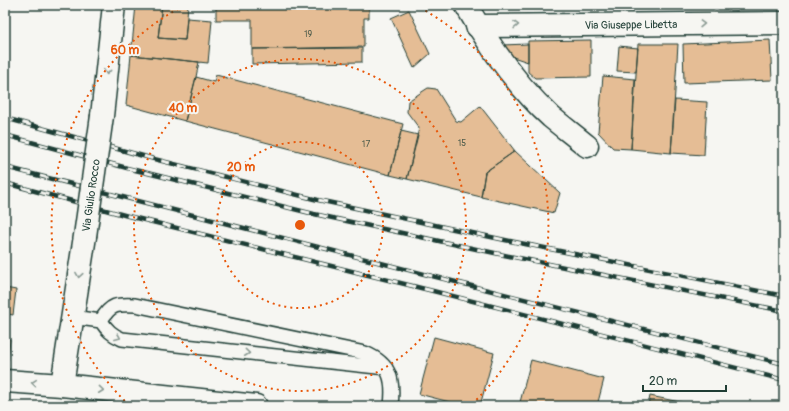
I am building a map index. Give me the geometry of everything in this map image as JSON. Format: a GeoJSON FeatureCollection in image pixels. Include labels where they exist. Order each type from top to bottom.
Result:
{"type":"FeatureCollection","features":[{"type":"Feature","properties":{"kind":"street","name":"Via Giulio Rocco"},"geometry":{"type":"LineString","coordinates":[[62,385],[102,116],[114,5]]}},
{"type":"Feature","properties":{"kind":"street"},"geometry":{"type":"LineString","coordinates":[[466,5],[477,26],[521,86],[552,117],[587,146]]}},
{"type":"Feature","properties":{"kind":"street","name":"Via Giuseppe Libetta"},"geometry":{"type":"LineString","coordinates":[[477,26],[784,23]]}},
{"type":"Feature","properties":{"kind":"street"},"geometry":{"type":"LineString","coordinates":[[5,381],[62,385],[256,406]]}},
{"type":"Feature","properties":{"kind":"lane"},"geometry":{"type":"LineString","coordinates":[[101,321],[106,312],[113,306],[135,305],[354,350],[374,357],[386,368],[390,375],[392,384],[391,406]]}},
{"type":"Feature","properties":{"kind":"lane"},"geometry":{"type":"LineString","coordinates":[[72,317],[101,321],[107,329],[122,339],[386,368]]}},
{"type":"Feature","properties":{"kind":"building"},"geometry":{"type":"Polygon","coordinates":[[[136,5],[162,5],[158,38],[185,40],[187,18],[212,20],[208,63],[131,55],[136,5]]]}},
{"type":"Feature","properties":{"kind":"building"},"geometry":{"type":"Polygon","coordinates":[[[162,5],[188,5],[185,40],[158,38],[162,5]]]}},
{"type":"Feature","properties":{"kind":"building"},"geometry":{"type":"Polygon","coordinates":[[[216,5],[369,5],[369,18],[364,18],[364,47],[252,49],[252,20],[216,20],[216,5]]]}},
{"type":"Feature","properties":{"kind":"building"},"geometry":{"type":"Polygon","coordinates":[[[409,10],[430,54],[414,68],[391,18],[409,10]]]}},
{"type":"Feature","properties":{"kind":"building"},"geometry":{"type":"Polygon","coordinates":[[[591,40],[591,77],[535,78],[528,72],[528,41],[591,40]]]}},
{"type":"Feature","properties":{"kind":"building"},"geometry":{"type":"Polygon","coordinates":[[[770,40],[772,80],[684,83],[683,44],[770,40]]]}},
{"type":"Feature","properties":{"kind":"building"},"geometry":{"type":"Polygon","coordinates":[[[528,44],[528,62],[510,56],[502,45],[528,44]]]}},
{"type":"Feature","properties":{"kind":"building"},"geometry":{"type":"Polygon","coordinates":[[[638,44],[678,44],[671,153],[631,149],[638,44]]]}},
{"type":"Feature","properties":{"kind":"building"},"geometry":{"type":"Polygon","coordinates":[[[619,46],[638,48],[636,72],[617,71],[619,46]]]}},
{"type":"Feature","properties":{"kind":"building"},"geometry":{"type":"Polygon","coordinates":[[[362,48],[362,62],[252,64],[252,49],[362,48]]]}},
{"type":"Feature","properties":{"kind":"building"},"geometry":{"type":"Polygon","coordinates":[[[131,55],[199,62],[185,121],[126,105],[131,55]]]}},
{"type":"Feature","properties":{"kind":"building"},"geometry":{"type":"Polygon","coordinates":[[[216,75],[403,124],[390,175],[185,121],[196,77],[214,82],[216,75]]]}},
{"type":"Feature","properties":{"kind":"building"},"geometry":{"type":"Polygon","coordinates":[[[603,76],[635,79],[631,149],[613,148],[598,132],[603,76]]]}},
{"type":"Feature","properties":{"kind":"building"},"geometry":{"type":"Polygon","coordinates":[[[428,88],[436,89],[456,121],[461,122],[480,106],[515,151],[485,172],[481,197],[407,179],[419,128],[407,112],[408,101],[428,88]]]}},
{"type":"Feature","properties":{"kind":"building"},"geometry":{"type":"Polygon","coordinates":[[[675,100],[707,102],[704,155],[671,153],[675,100]]]}},
{"type":"Feature","properties":{"kind":"building"},"geometry":{"type":"Polygon","coordinates":[[[401,131],[418,135],[407,179],[390,175],[401,131]]]}},
{"type":"Feature","properties":{"kind":"building"},"geometry":{"type":"Polygon","coordinates":[[[515,151],[560,193],[554,213],[481,197],[485,172],[515,151]]]}},
{"type":"Feature","properties":{"kind":"building"},"geometry":{"type":"Polygon","coordinates":[[[5,288],[16,290],[13,315],[8,314],[6,339],[10,339],[8,360],[5,359],[5,288]]]}},
{"type":"Feature","properties":{"kind":"building"},"geometry":{"type":"Polygon","coordinates":[[[434,337],[494,353],[480,406],[465,406],[419,394],[434,337]]]}},
{"type":"Feature","properties":{"kind":"building"},"geometry":{"type":"Polygon","coordinates":[[[531,360],[604,379],[597,406],[519,406],[531,360]]]}},
{"type":"Feature","properties":{"kind":"building"},"geometry":{"type":"Polygon","coordinates":[[[650,396],[700,406],[648,406],[650,396]]]}},
{"type":"Feature","properties":{"kind":"railway"},"geometry":{"type":"LineString","coordinates":[[5,118],[154,159],[318,200],[505,240],[784,296]]}},
{"type":"Feature","properties":{"kind":"railway"},"geometry":{"type":"LineString","coordinates":[[5,135],[127,168],[314,214],[504,255],[784,311]]}},
{"type":"Feature","properties":{"kind":"railway"},"geometry":{"type":"LineString","coordinates":[[5,167],[784,364]]}},
{"type":"Feature","properties":{"kind":"railway"},"geometry":{"type":"LineString","coordinates":[[5,183],[128,216],[429,290],[784,380]]}}]}
